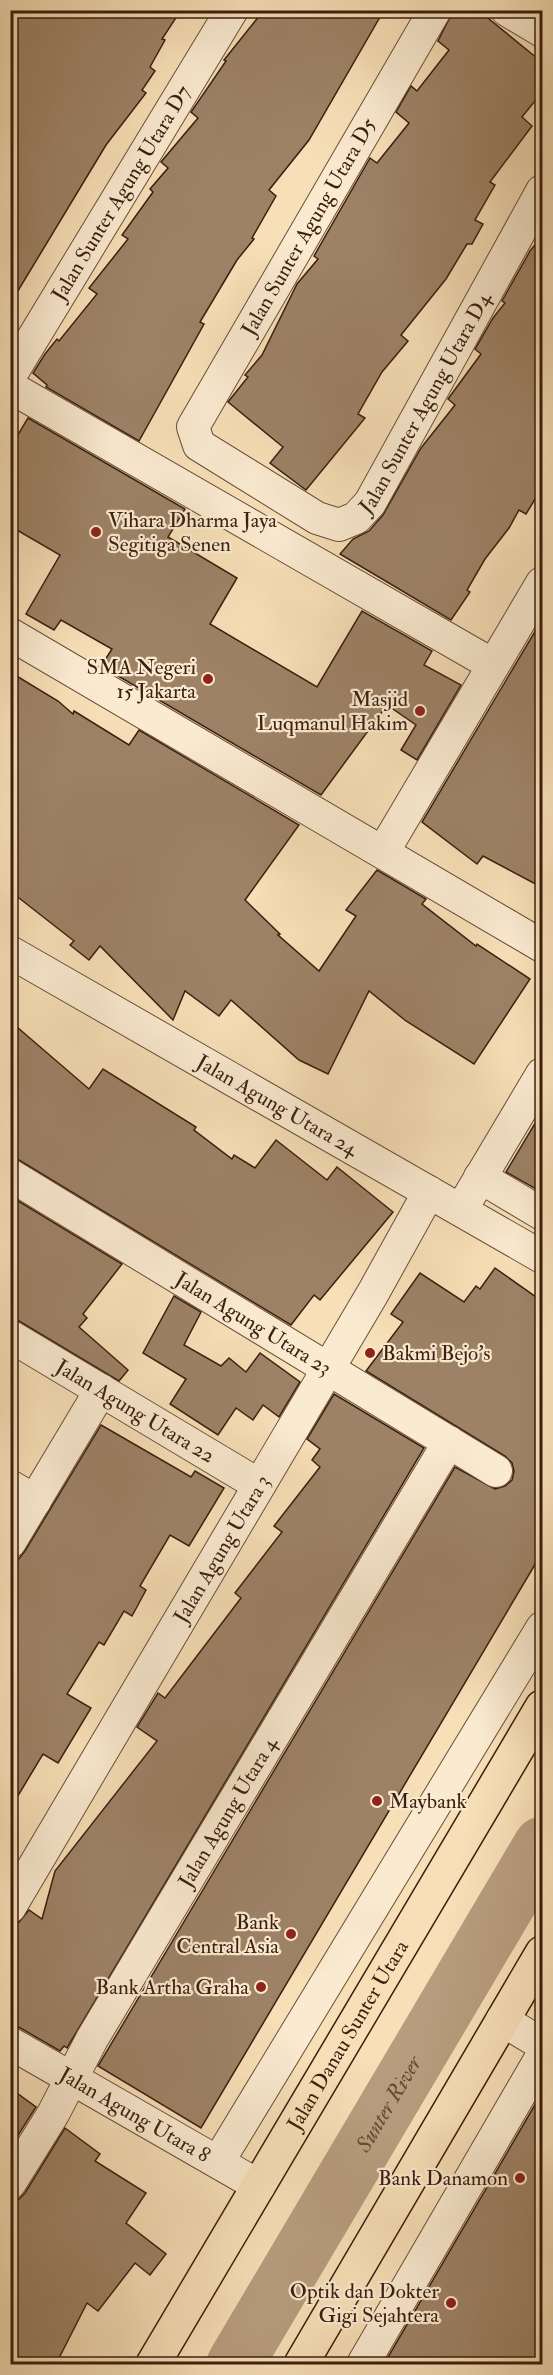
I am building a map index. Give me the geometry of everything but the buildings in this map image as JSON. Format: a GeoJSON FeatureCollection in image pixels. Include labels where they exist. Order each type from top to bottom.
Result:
{"type":"FeatureCollection","features":[{"type":"Feature","properties":{"kind":"main road","name":"Jalan Danau Sunter Utara"},"geometry":{"type":"LineString","coordinates":[[153,2364],[543,1707]]}},
{"type":"Feature","properties":{"kind":"main road"},"geometry":{"type":"LineString","coordinates":[[301,2364],[543,1953]]}},
{"type":"Feature","properties":{"kind":"street","name":"Jalan Sunter Agung Utara D7"},"geometry":{"type":"LineString","coordinates":[[10,376],[232,10]]}},
{"type":"Feature","properties":{"kind":"street","name":"Jalan Sunter Agung Utara D5"},"geometry":{"type":"LineString","coordinates":[[199,444],[193,426],[435,10]]}},
{"type":"Feature","properties":{"kind":"street"},"geometry":{"type":"LineString","coordinates":[[507,10],[543,31]]}},
{"type":"Feature","properties":{"kind":"street","name":"Jalan Sunter Agung Utara D4"},"geometry":{"type":"LineString","coordinates":[[199,444],[317,518],[339,525],[356,518],[370,503],[543,191]]}},
{"type":"Feature","properties":{"kind":"street"},"geometry":{"type":"LineString","coordinates":[[10,387],[493,665]]}},
{"type":"Feature","properties":{"kind":"street"},"geometry":{"type":"LineString","coordinates":[[383,852],[543,583]]}},
{"type":"Feature","properties":{"kind":"street"},"geometry":{"type":"LineString","coordinates":[[10,634],[543,946]]}},
{"type":"Feature","properties":{"kind":"street","name":"Jalan Agung Utara 24"},"geometry":{"type":"LineString","coordinates":[[10,952],[543,1257]]}},
{"type":"Feature","properties":{"kind":"street"},"geometry":{"type":"LineString","coordinates":[[461,1210],[543,1074]]}},
{"type":"Feature","properties":{"kind":"street","name":"Jalan Agung Utara 23"},"geometry":{"type":"LineString","coordinates":[[10,1175],[496,1471]]}},
{"type":"Feature","properties":{"kind":"street"},"geometry":{"type":"LineString","coordinates":[[480,1177],[543,1214]]}},
{"type":"Feature","properties":{"kind":"street","name":"Jalan Agung Utara 3"},"geometry":{"type":"LineString","coordinates":[[10,1906],[328,1370],[429,1192]]}},
{"type":"Feature","properties":{"kind":"street","name":"Jalan Agung Utara 22"},"geometry":{"type":"LineString","coordinates":[[10,1336],[259,1485]]}},
{"type":"Feature","properties":{"kind":"street"},"geometry":{"type":"LineString","coordinates":[[10,1542],[23,1494],[101,1390]]}},
{"type":"Feature","properties":{"kind":"street","name":"Jalan Agung Utara 4"},"geometry":{"type":"LineString","coordinates":[[10,2183],[72,2079],[92,2039],[449,1442]]}},
{"type":"Feature","properties":{"kind":"street"},"geometry":{"type":"LineString","coordinates":[[218,2162],[543,1628]]}},
{"type":"Feature","properties":{"kind":"street"},"geometry":{"type":"LineString","coordinates":[[502,2020],[543,2044]]}},
{"type":"Feature","properties":{"kind":"street","name":"Jalan Agung Utara 8"},"geometry":{"type":"LineString","coordinates":[[10,2043],[259,2186]]}},
{"type":"Feature","properties":{"kind":"street"},"geometry":{"type":"LineString","coordinates":[[363,2364],[543,2056]]}},
{"type":"Feature","properties":{"kind":"waterway","name":"Sunter River"},"geometry":{"type":"LineString","coordinates":[[235,2364],[542,1845]]}},
{"type":"Feature","properties":{"kind":"place","name":"Vihara Dharma Jaya Segitiga Senen"},"geometry":{"type":"Point","coordinates":[96,532]}},
{"type":"Feature","properties":{"kind":"place","name":"SMA Negeri 15 Jakarta"},"geometry":{"type":"Point","coordinates":[208,679]}},
{"type":"Feature","properties":{"kind":"place","name":"Masjid Luqmanul Hakim"},"geometry":{"type":"Point","coordinates":[420,711]}},
{"type":"Feature","properties":{"kind":"place","name":"Bakmi Bejo's"},"geometry":{"type":"Point","coordinates":[370,1353]}},
{"type":"Feature","properties":{"kind":"place","name":"Maybank"},"geometry":{"type":"Point","coordinates":[377,1801]}},
{"type":"Feature","properties":{"kind":"place","name":"Bank Central Asia"},"geometry":{"type":"Point","coordinates":[291,1934]}},
{"type":"Feature","properties":{"kind":"place","name":"Bank Artha Graha"},"geometry":{"type":"Point","coordinates":[261,1987]}},
{"type":"Feature","properties":{"kind":"place","name":"Bank Danamon"},"geometry":{"type":"Point","coordinates":[520,2178]}},
{"type":"Feature","properties":{"kind":"place","name":"Optik dan Dokter Gigi Sejahtera"},"geometry":{"type":"Point","coordinates":[451,2303]}}]}
